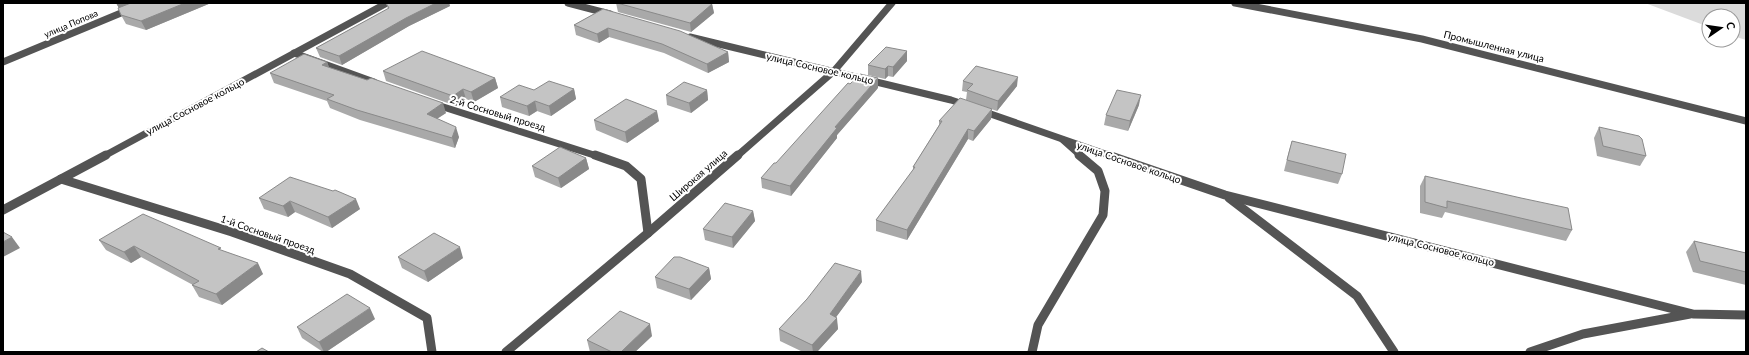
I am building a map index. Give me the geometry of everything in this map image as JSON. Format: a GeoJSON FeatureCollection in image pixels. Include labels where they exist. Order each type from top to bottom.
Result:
{"type":"FeatureCollection","features":[{"type":"Feature","properties":{"kind":"street","name":"улица Попова"},"geometry":{"type":"LineString","coordinates":[[3,62],[145,3]]}},
{"type":"Feature","properties":{"kind":"street","name":"улица Сосновое кольцо"},"geometry":{"type":"LineString","coordinates":[[3,210],[387,3]]}},
{"type":"Feature","properties":{"kind":"street"},"geometry":{"type":"LineString","coordinates":[[568,3],[618,16]]}},
{"type":"Feature","properties":{"kind":"street","name":"Широкая улица"},"geometry":{"type":"LineString","coordinates":[[506,352],[648,233],[834,71],[892,3]]}},
{"type":"Feature","properties":{"kind":"street","name":"Промышленная улица"},"geometry":{"type":"LineString","coordinates":[[1235,3],[1422,39],[1746,121]]}},
{"type":"Feature","properties":{"kind":"street","name":"улица Сосновое кольцо"},"geometry":{"type":"LineString","coordinates":[[684,35],[951,100],[1225,195],[1693,314]]}},
{"type":"Feature","properties":{"kind":"street"},"geometry":{"type":"LineString","coordinates":[[294,53],[382,85]]}},
{"type":"Feature","properties":{"kind":"street","name":"2-й Сосновый проезд"},"geometry":{"type":"LineString","coordinates":[[426,101],[571,146],[626,166],[641,179],[648,233]]}},
{"type":"Feature","properties":{"kind":"street"},"geometry":{"type":"LineString","coordinates":[[1032,352],[1038,325],[1103,215],[1105,191],[1098,172],[1063,140]]}},
{"type":"Feature","properties":{"kind":"street","name":"1-й Сосновый проезд"},"geometry":{"type":"LineString","coordinates":[[60,179],[232,232],[350,274],[428,318],[432,352]]}},
{"type":"Feature","properties":{"kind":"street"},"geometry":{"type":"LineString","coordinates":[[1225,195],[1357,296],[1394,352]]}},
{"type":"Feature","properties":{"kind":"street","name":"улица Сосновое кольцо"},"geometry":{"type":"LineString","coordinates":[[1530,352],[1583,334],[1693,314],[1746,315]]}},
{"type":"Feature","properties":{"kind":"shaded area"},"geometry":{"type":"Polygon","coordinates":[[[1645,3],[1746,3],[1746,40],[1741,38],[1741,8],[1701,8],[1701,24],[1645,3]]]}},
{"type":"Feature","properties":{"kind":"building"},"geometry":{"type":"Polygon","coordinates":[[[131,3],[185,3],[141,21],[121,15],[118,8],[131,3]]]}},
{"type":"Feature","properties":{"kind":"building"},"geometry":{"type":"Polygon","coordinates":[[[386,3],[436,3],[406,18],[339,56],[316,48],[389,8],[386,3]]]}},
{"type":"Feature","properties":{"kind":"building"},"geometry":{"type":"Polygon","coordinates":[[[617,3],[707,3],[712,4],[690,23],[617,3]]]}},
{"type":"Feature","properties":{"kind":"building"},"geometry":{"type":"Polygon","coordinates":[[[603,9],[680,31],[728,52],[707,64],[662,44],[608,28],[597,34],[574,25],[603,9]]]}},
{"type":"Feature","properties":{"kind":"building"},"geometry":{"type":"Polygon","coordinates":[[[886,47],[907,51],[893,67],[888,66],[885,69],[868,65],[886,47]]]}},
{"type":"Feature","properties":{"kind":"building"},"geometry":{"type":"Polygon","coordinates":[[[422,51],[495,78],[471,92],[463,89],[453,96],[383,71],[422,51]]]}},
{"type":"Feature","properties":{"kind":"building"},"geometry":{"type":"Polygon","coordinates":[[[304,54],[327,62],[322,65],[367,80],[371,78],[443,103],[427,114],[456,127],[452,138],[357,110],[327,99],[334,95],[270,73],[304,54]]]}},
{"type":"Feature","properties":{"kind":"building"},"geometry":{"type":"Polygon","coordinates":[[[976,66],[1018,77],[998,101],[967,90],[973,84],[963,81],[976,66]]]}},
{"type":"Feature","properties":{"kind":"building"},"geometry":{"type":"Polygon","coordinates":[[[860,74],[878,78],[835,127],[837,128],[790,186],[761,178],[848,83],[850,84],[860,74]]]}},
{"type":"Feature","properties":{"kind":"building"},"geometry":{"type":"Polygon","coordinates":[[[549,81],[574,89],[549,106],[535,101],[527,106],[500,97],[519,85],[534,90],[549,81]]]}},
{"type":"Feature","properties":{"kind":"building"},"geometry":{"type":"Polygon","coordinates":[[[684,82],[707,90],[689,103],[666,95],[684,82]]]}},
{"type":"Feature","properties":{"kind":"building"},"geometry":{"type":"Polygon","coordinates":[[[1117,90],[1141,95],[1130,121],[1106,115],[1117,90]]]}},
{"type":"Feature","properties":{"kind":"building"},"geometry":{"type":"Polygon","coordinates":[[[960,98],[992,109],[974,131],[968,129],[907,230],[876,220],[915,167],[913,167],[942,121],[939,121],[960,98]]]}},
{"type":"Feature","properties":{"kind":"building"},"geometry":{"type":"Polygon","coordinates":[[[626,99],[657,111],[625,132],[594,120],[626,99]]]}},
{"type":"Feature","properties":{"kind":"building"},"geometry":{"type":"Polygon","coordinates":[[[1599,127],[1639,136],[1642,139],[1646,156],[1603,146],[1599,127]]]}},
{"type":"Feature","properties":{"kind":"building"},"geometry":{"type":"Polygon","coordinates":[[[1292,141],[1346,154],[1342,174],[1287,160],[1292,141]]]}},
{"type":"Feature","properties":{"kind":"building"},"geometry":{"type":"Polygon","coordinates":[[[560,147],[586,158],[558,178],[532,166],[560,147]]]}},
{"type":"Feature","properties":{"kind":"building"},"geometry":{"type":"Polygon","coordinates":[[[1425,176],[1568,208],[1572,230],[1447,201],[1447,208],[1425,202],[1425,176]]]}},
{"type":"Feature","properties":{"kind":"building"},"geometry":{"type":"Polygon","coordinates":[[[290,177],[333,191],[335,190],[356,199],[328,217],[290,201],[283,206],[259,198],[290,177]]]}},
{"type":"Feature","properties":{"kind":"building"},"geometry":{"type":"Polygon","coordinates":[[[725,203],[753,211],[732,237],[703,229],[725,203]]]}},
{"type":"Feature","properties":{"kind":"building"},"geometry":{"type":"Polygon","coordinates":[[[143,214],[221,248],[218,249],[258,263],[216,294],[192,285],[199,281],[134,246],[124,252],[99,240],[143,214]]]}},
{"type":"Feature","properties":{"kind":"building"},"geometry":{"type":"Polygon","coordinates":[[[3,232],[12,237],[3,242],[3,232]]]}},
{"type":"Feature","properties":{"kind":"building"},"geometry":{"type":"Polygon","coordinates":[[[434,233],[460,247],[424,271],[398,257],[434,233]]]}},
{"type":"Feature","properties":{"kind":"building"},"geometry":{"type":"Polygon","coordinates":[[[1694,241],[1746,253],[1746,272],[1700,261],[1694,241]]]}},
{"type":"Feature","properties":{"kind":"building"},"geometry":{"type":"Polygon","coordinates":[[[674,257],[680,257],[709,268],[689,289],[655,277],[674,257]]]}},
{"type":"Feature","properties":{"kind":"building"},"geometry":{"type":"Polygon","coordinates":[[[835,263],[861,271],[830,314],[837,318],[812,345],[779,329],[807,299],[835,263]]]}},
{"type":"Feature","properties":{"kind":"building"},"geometry":{"type":"Polygon","coordinates":[[[347,294],[370,308],[319,342],[297,327],[347,294]]]}},
{"type":"Feature","properties":{"kind":"building"},"geometry":{"type":"Polygon","coordinates":[[[620,311],[650,324],[621,352],[612,352],[587,340],[620,311]]]}},
{"type":"Feature","properties":{"kind":"building"},"geometry":{"type":"Polygon","coordinates":[[[262,348],[269,352],[256,352],[262,348]]]}}]}
